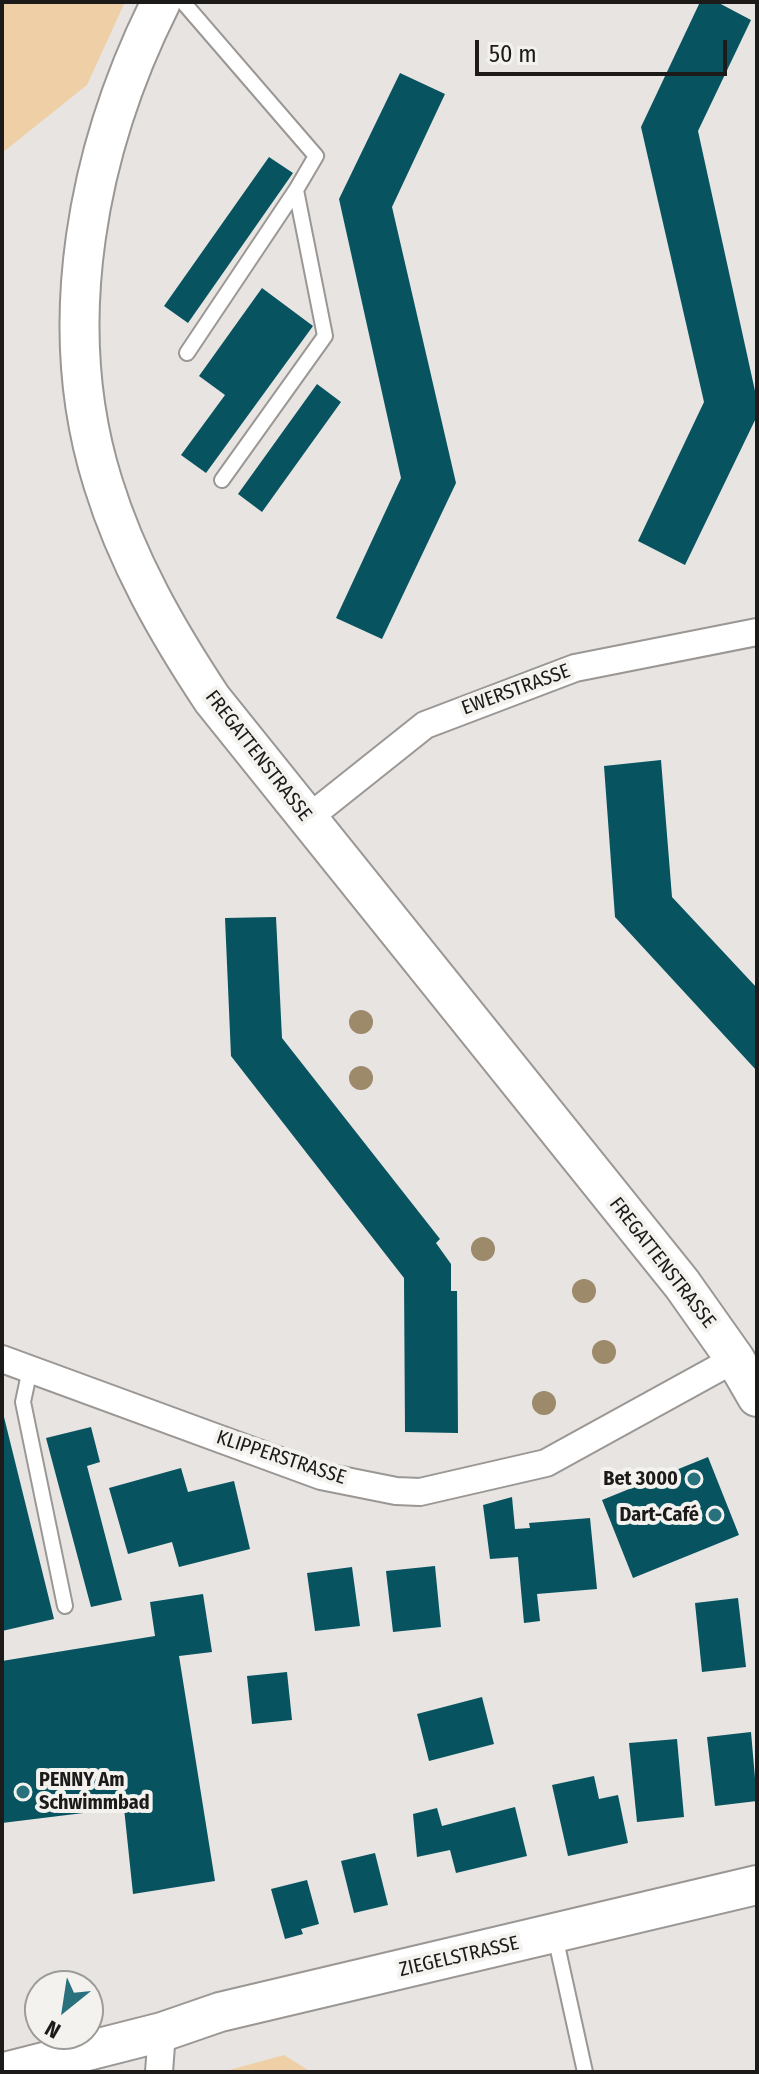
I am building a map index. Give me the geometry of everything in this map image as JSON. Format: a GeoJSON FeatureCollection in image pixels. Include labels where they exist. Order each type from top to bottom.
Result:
{"type":"FeatureCollection","features":[{"type":"Feature","properties":{"kind":"street","name":"FREGATTENSTRASSE"},"geometry":{"type":"LineString","coordinates":[[161,2],[115,107],[90,211],[79,328],[87,402],[102,481],[130,554],[164,627],[212,699],[682,1284],[735,1359],[757,1397]]}},
{"type":"Feature","properties":{"kind":"street","name":"EWERSTRASSE"},"geometry":{"type":"LineString","coordinates":[[307,819],[425,725],[575,668],[757,632]]}},
{"type":"Feature","properties":{"kind":"street","name":"KLIPPERSTRASSE"},"geometry":{"type":"LineString","coordinates":[[2,1359],[321,1476],[396,1491],[420,1492],[546,1463],[735,1359]]}},
{"type":"Feature","properties":{"kind":"street","name":"ZIEGELSTRASSE"},"geometry":{"type":"LineString","coordinates":[[5,2072],[162,2032],[220,2012],[757,1885]]}},
{"type":"Feature","properties":{"kind":"street"},"geometry":{"type":"LineString","coordinates":[[159,2072],[162,2032]]}},
{"type":"Feature","properties":{"kind":"lane"},"geometry":{"type":"LineString","coordinates":[[183,2],[316,156],[187,353]]}},
{"type":"Feature","properties":{"kind":"lane"},"geometry":{"type":"LineString","coordinates":[[222,480],[325,336],[296,190]]}},
{"type":"Feature","properties":{"kind":"lane"},"geometry":{"type":"LineString","coordinates":[[30,1369],[23,1402],[65,1606]]}},
{"type":"Feature","properties":{"kind":"lane"},"geometry":{"type":"LineString","coordinates":[[555,1935],[585,2072]]}},
{"type":"Feature","properties":{"kind":"shaded area"},"geometry":{"type":"Polygon","coordinates":[[[2,2],[125,2],[87,85],[2,153],[2,2]]]}},
{"type":"Feature","properties":{"kind":"shaded area"},"geometry":{"type":"Polygon","coordinates":[[[284,2055],[311,2072],[222,2072],[284,2055]]]}},
{"type":"Feature","properties":{"kind":"building"},"geometry":{"type":"Polygon","coordinates":[[[700,2],[717,2],[751,20],[698,131],[757,400],[757,416],[685,565],[638,541],[704,402],[641,127],[700,2]]]}},
{"type":"Feature","properties":{"kind":"building"},"geometry":{"type":"Polygon","coordinates":[[[400,73],[445,94],[392,207],[456,483],[382,639],[336,618],[401,478],[339,199],[400,73]]]}},
{"type":"Feature","properties":{"kind":"building"},"geometry":{"type":"Polygon","coordinates":[[[269,157],[293,173],[188,323],[164,306],[269,157]]]}},
{"type":"Feature","properties":{"kind":"building"},"geometry":{"type":"Polygon","coordinates":[[[262,288],[313,326],[206,473],[181,455],[225,395],[199,376],[262,288]]]}},
{"type":"Feature","properties":{"kind":"building"},"geometry":{"type":"Polygon","coordinates":[[[317,384],[341,402],[262,512],[238,494],[317,384]]]}},
{"type":"Feature","properties":{"kind":"building"},"geometry":{"type":"Polygon","coordinates":[[[661,760],[672,897],[757,988],[757,1071],[615,917],[604,766],[661,760]]]}},
{"type":"Feature","properties":{"kind":"building"},"geometry":{"type":"Polygon","coordinates":[[[276,917],[282,1038],[440,1239],[436,1243],[451,1264],[451,1291],[457,1291],[458,1433],[405,1432],[404,1278],[231,1056],[225,918],[276,917]]]}},
{"type":"Feature","properties":{"kind":"building"},"geometry":{"type":"Polygon","coordinates":[[[2,1409],[54,1619],[2,1631],[2,1409]]]}},
{"type":"Feature","properties":{"kind":"building"},"geometry":{"type":"Polygon","coordinates":[[[91,1427],[100,1462],[87,1466],[122,1600],[91,1607],[46,1438],[91,1427]]]}},
{"type":"Feature","properties":{"kind":"building"},"geometry":{"type":"Polygon","coordinates":[[[708,1457],[739,1535],[633,1578],[602,1500],[708,1457]]]}},
{"type":"Feature","properties":{"kind":"building"},"geometry":{"type":"Polygon","coordinates":[[[181,1468],[188,1492],[234,1481],[250,1549],[179,1567],[172,1542],[128,1554],[109,1488],[181,1468]]]}},
{"type":"Feature","properties":{"kind":"building"},"geometry":{"type":"Polygon","coordinates":[[[512,1497],[515,1529],[530,1528],[529,1523],[590,1518],[597,1589],[537,1594],[540,1621],[524,1623],[518,1557],[490,1559],[483,1505],[512,1497]]]}},
{"type":"Feature","properties":{"kind":"building"},"geometry":{"type":"Polygon","coordinates":[[[435,1566],[441,1627],[393,1632],[386,1571],[435,1566]]]}},
{"type":"Feature","properties":{"kind":"building"},"geometry":{"type":"Polygon","coordinates":[[[352,1567],[360,1626],[315,1631],[307,1573],[352,1567]]]}},
{"type":"Feature","properties":{"kind":"building"},"geometry":{"type":"Polygon","coordinates":[[[203,1594],[212,1652],[179,1656],[215,1881],[133,1894],[124,1808],[2,1823],[2,1661],[155,1636],[150,1602],[203,1594]]]}},
{"type":"Feature","properties":{"kind":"building"},"geometry":{"type":"Polygon","coordinates":[[[738,1598],[746,1667],[702,1672],[695,1603],[738,1598]]]}},
{"type":"Feature","properties":{"kind":"building"},"geometry":{"type":"Polygon","coordinates":[[[287,1672],[292,1720],[252,1724],[247,1676],[287,1672]]]}},
{"type":"Feature","properties":{"kind":"building"},"geometry":{"type":"Polygon","coordinates":[[[482,1697],[494,1744],[429,1761],[417,1714],[482,1697]]]}},
{"type":"Feature","properties":{"kind":"building"},"geometry":{"type":"Polygon","coordinates":[[[751,1732],[757,1801],[715,1806],[707,1737],[751,1732]]]}},
{"type":"Feature","properties":{"kind":"building"},"geometry":{"type":"Polygon","coordinates":[[[677,1739],[684,1817],[637,1822],[629,1743],[677,1739]]]}},
{"type":"Feature","properties":{"kind":"building"},"geometry":{"type":"Polygon","coordinates":[[[594,1776],[599,1799],[618,1795],[628,1843],[568,1856],[552,1785],[594,1776]]]}},
{"type":"Feature","properties":{"kind":"building"},"geometry":{"type":"Polygon","coordinates":[[[515,1807],[527,1856],[456,1873],[450,1850],[417,1857],[413,1814],[437,1808],[442,1826],[515,1807]]]}},
{"type":"Feature","properties":{"kind":"building"},"geometry":{"type":"Polygon","coordinates":[[[375,1853],[388,1905],[354,1913],[341,1861],[375,1853]]]}},
{"type":"Feature","properties":{"kind":"building"},"geometry":{"type":"Polygon","coordinates":[[[307,1880],[319,1924],[301,1929],[303,1934],[285,1939],[271,1889],[307,1880]]]}},
{"type":"Feature","properties":{"kind":"place","name":"Bet 3000"},"geometry":{"type":"Point","coordinates":[694,1479]}},
{"type":"Feature","properties":{"kind":"place","name":"Dart-Café"},"geometry":{"type":"Point","coordinates":[715,1515]}},
{"type":"Feature","properties":{"kind":"place","name":"PENNY Am Schwimmbad"},"geometry":{"type":"Point","coordinates":[23,1792]}}]}
